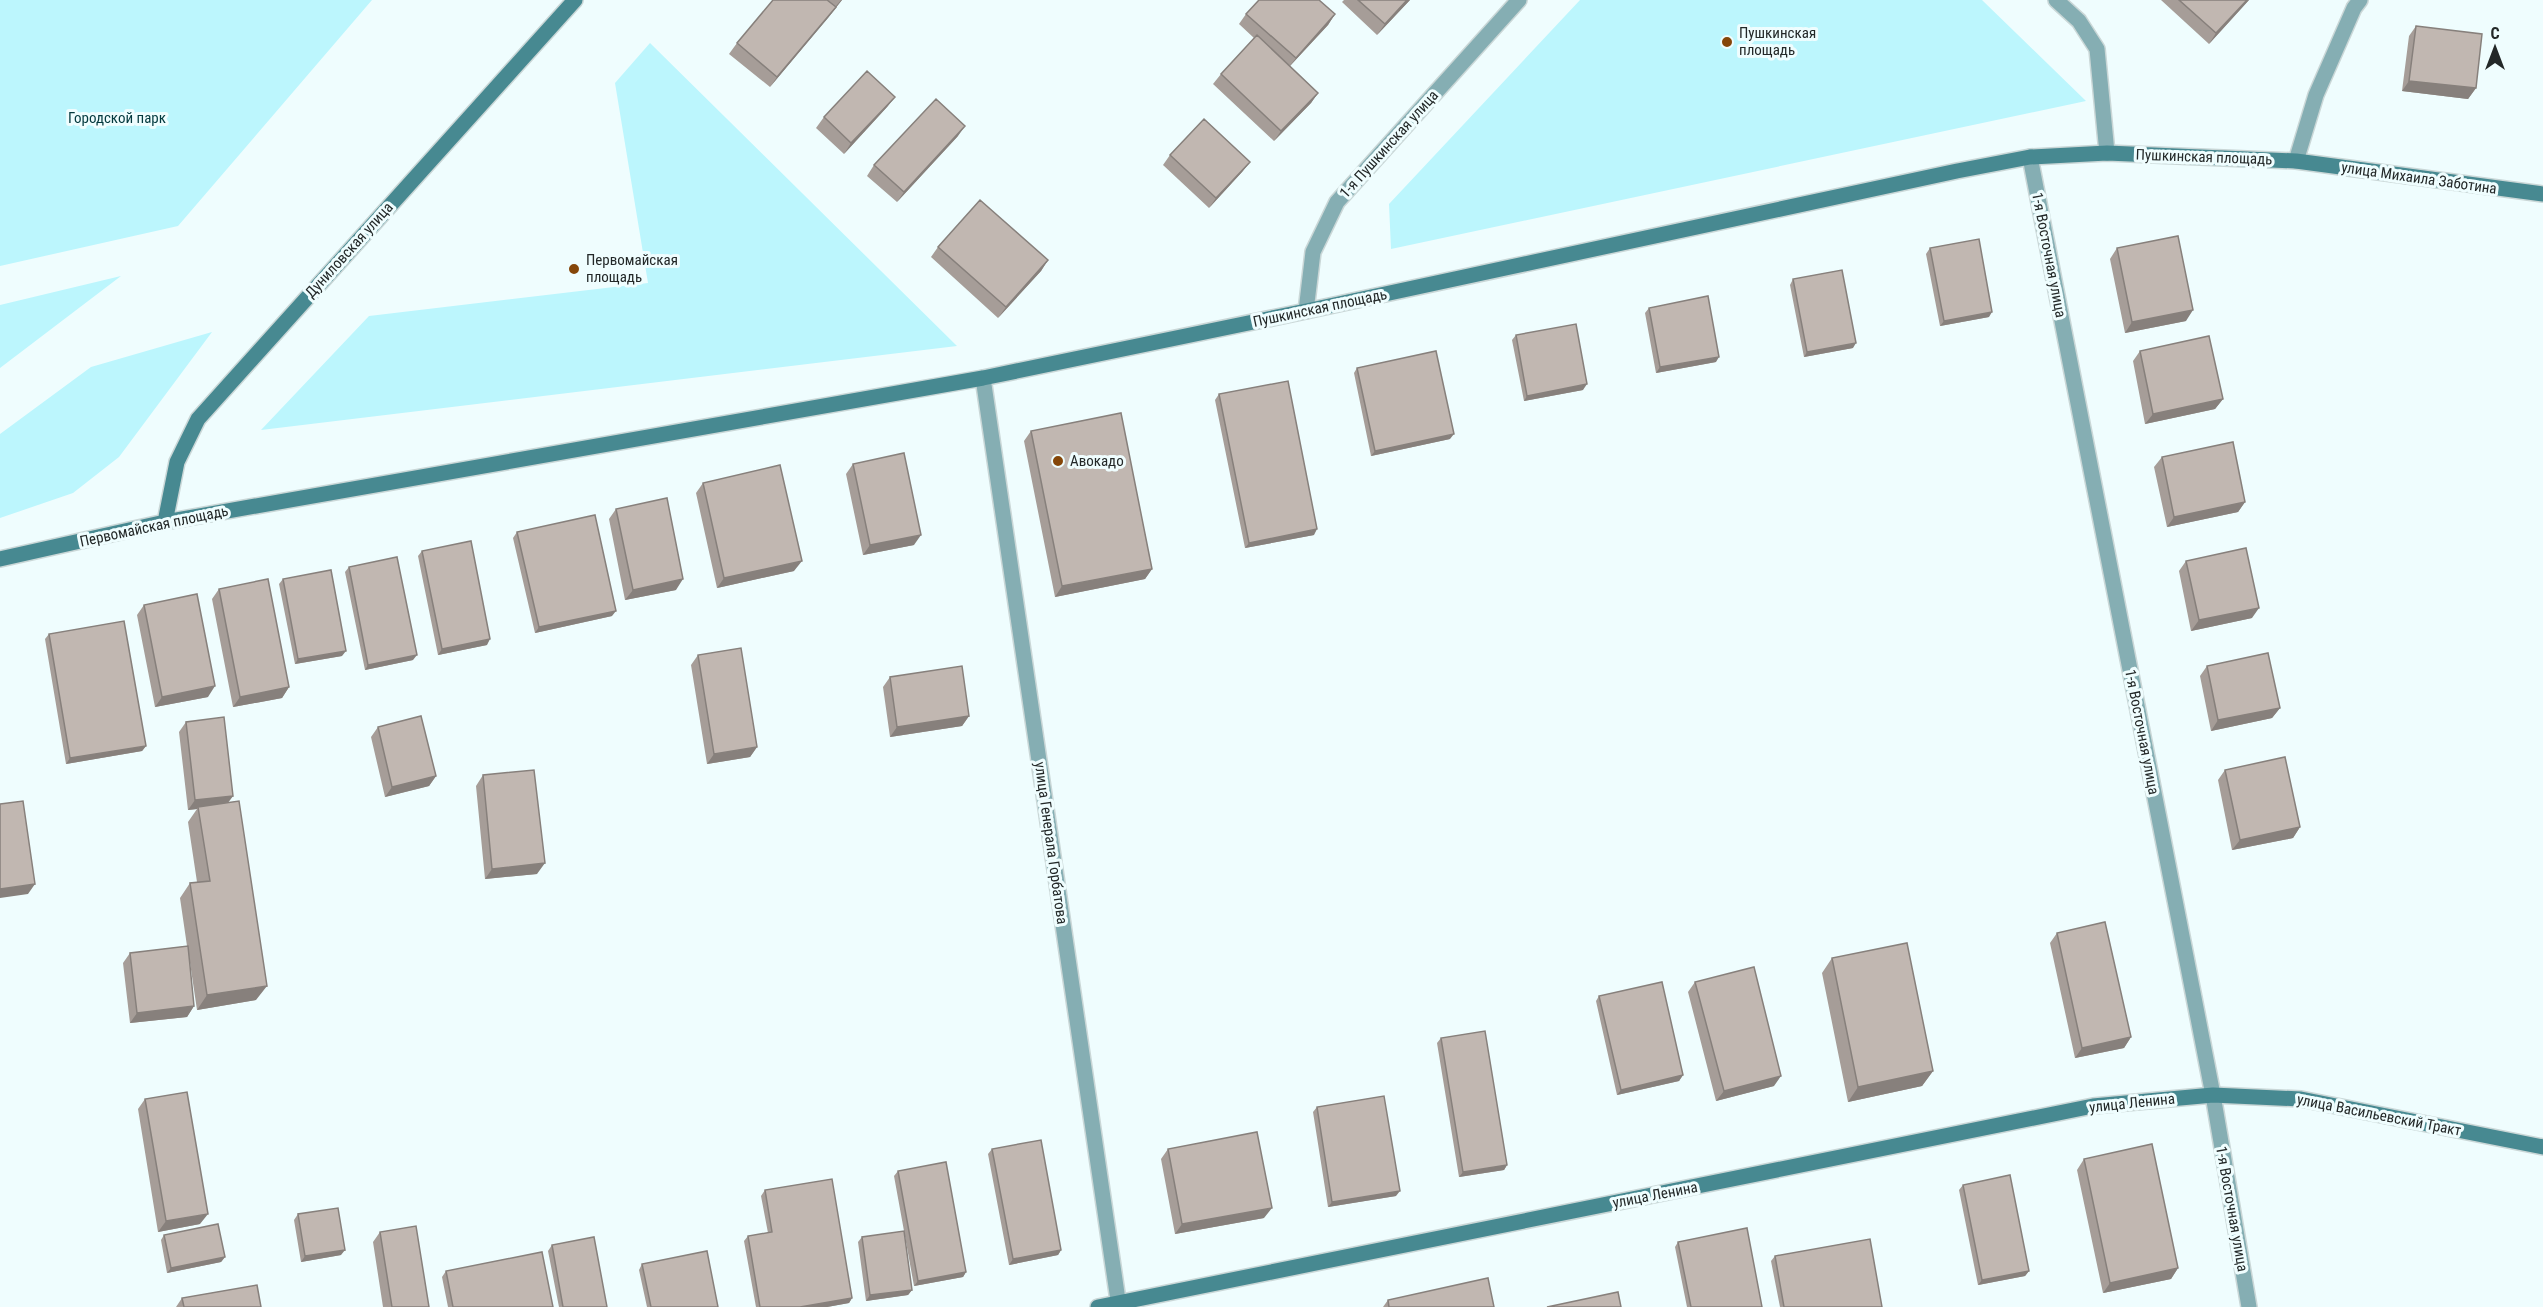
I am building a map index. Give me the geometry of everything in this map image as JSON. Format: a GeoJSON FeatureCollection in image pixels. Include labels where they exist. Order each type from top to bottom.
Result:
{"type":"FeatureCollection","features":[{"type":"Feature","properties":{"kind":"main road","name":"Дуниловская улица"},"geometry":{"type":"LineString","coordinates":[[165,522],[177,462],[198,418],[575,0]]}},
{"type":"Feature","properties":{"kind":"main road","name":"Пушкинская площадь"},"geometry":{"type":"LineString","coordinates":[[983,378],[2030,157],[2107,153],[2296,161]]}},
{"type":"Feature","properties":{"kind":"main road","name":"улица Михаила Заботина"},"geometry":{"type":"LineString","coordinates":[[2296,161],[2543,194]]}},
{"type":"Feature","properties":{"kind":"main road","name":"Первомайская площадь"},"geometry":{"type":"LineString","coordinates":[[0,559],[165,522],[983,378]]}},
{"type":"Feature","properties":{"kind":"main road","name":"улица Васильевский Тракт"},"geometry":{"type":"LineString","coordinates":[[2213,1095],[2301,1099],[2543,1147]]}},
{"type":"Feature","properties":{"kind":"main road","name":"улица Ленина"},"geometry":{"type":"LineString","coordinates":[[1098,1307],[1119,1305],[2093,1106],[2213,1095]]}},
{"type":"Feature","properties":{"kind":"street","name":"1-я Пушкинская улица"},"geometry":{"type":"LineString","coordinates":[[1306,311],[1313,252],[1336,202],[1519,0]]}},
{"type":"Feature","properties":{"kind":"street"},"geometry":{"type":"LineString","coordinates":[[2056,0],[2079,21],[2097,49],[2107,153]]}},
{"type":"Feature","properties":{"kind":"street"},"geometry":{"type":"LineString","coordinates":[[2296,161],[2316,95],[2354,8],[2360,0]]}},
{"type":"Feature","properties":{"kind":"street","name":"1-я Восточная улица"},"geometry":{"type":"LineString","coordinates":[[2030,157],[2213,1095],[2249,1307]]}},
{"type":"Feature","properties":{"kind":"street","name":"улица Генерала Горбатова"},"geometry":{"type":"LineString","coordinates":[[983,378],[1119,1305]]}},
{"type":"Feature","properties":{"kind":"green space","name":"Городской парк"},"geometry":{"type":"Polygon","coordinates":[[[0,0],[372,0],[178,226],[0,266],[0,0]]]}},
{"type":"Feature","properties":{"kind":"green space"},"geometry":{"type":"Polygon","coordinates":[[[1580,0],[1982,0],[2086,101],[1391,249],[1389,204],[1580,0]]]}},
{"type":"Feature","properties":{"kind":"green space"},"geometry":{"type":"Polygon","coordinates":[[[650,43],[957,346],[261,430],[369,316],[648,283],[615,83],[650,43]]]}},
{"type":"Feature","properties":{"kind":"green space"},"geometry":{"type":"Polygon","coordinates":[[[121,276],[0,368],[0,305],[121,276]]]}},
{"type":"Feature","properties":{"kind":"green space"},"geometry":{"type":"Polygon","coordinates":[[[212,332],[119,457],[73,493],[0,518],[0,434],[91,367],[212,332]]]}},
{"type":"Feature","properties":{"kind":"building"},"geometry":{"type":"Polygon","coordinates":[[[773,0],[827,0],[836,7],[777,77],[737,43],[773,0]]]}},
{"type":"Feature","properties":{"kind":"building"},"geometry":{"type":"Polygon","coordinates":[[[1259,0],[1319,0],[1335,14],[1296,58],[1246,14],[1259,0]]]}},
{"type":"Feature","properties":{"kind":"building"},"geometry":{"type":"Polygon","coordinates":[[[1358,0],[1407,0],[1385,24],[1358,0]]]}},
{"type":"Feature","properties":{"kind":"building"},"geometry":{"type":"Polygon","coordinates":[[[2179,0],[2247,0],[2216,33],[2179,0]]]}},
{"type":"Feature","properties":{"kind":"building"},"geometry":{"type":"Polygon","coordinates":[[[2416,26],[2482,34],[2476,88],[2409,81],[2416,26]]]}},
{"type":"Feature","properties":{"kind":"building"},"geometry":{"type":"Polygon","coordinates":[[[1257,35],[1318,93],[1281,131],[1221,74],[1257,35]]]}},
{"type":"Feature","properties":{"kind":"building"},"geometry":{"type":"Polygon","coordinates":[[[867,71],[895,97],[851,143],[824,117],[867,71]]]}},
{"type":"Feature","properties":{"kind":"building"},"geometry":{"type":"Polygon","coordinates":[[[936,99],[965,126],[904,192],[874,165],[936,99]]]}},
{"type":"Feature","properties":{"kind":"building"},"geometry":{"type":"Polygon","coordinates":[[[1204,119],[1250,162],[1216,198],[1170,155],[1204,119]]]}},
{"type":"Feature","properties":{"kind":"building"},"geometry":{"type":"Polygon","coordinates":[[[980,200],[1048,260],[1006,307],[938,247],[980,200]]]}},
{"type":"Feature","properties":{"kind":"building"},"geometry":{"type":"Polygon","coordinates":[[[2178,236],[2193,310],[2132,322],[2117,248],[2178,236]]]}},
{"type":"Feature","properties":{"kind":"building"},"geometry":{"type":"Polygon","coordinates":[[[1979,239],[1992,312],[1944,321],[1930,248],[1979,239]]]}},
{"type":"Feature","properties":{"kind":"building"},"geometry":{"type":"Polygon","coordinates":[[[1842,270],[1856,343],[1807,352],[1793,279],[1842,270]]]}},
{"type":"Feature","properties":{"kind":"building"},"geometry":{"type":"Polygon","coordinates":[[[1708,296],[1719,357],[1660,367],[1649,308],[1708,296]]]}},
{"type":"Feature","properties":{"kind":"building"},"geometry":{"type":"Polygon","coordinates":[[[1576,324],[1587,384],[1527,396],[1516,335],[1576,324]]]}},
{"type":"Feature","properties":{"kind":"building"},"geometry":{"type":"Polygon","coordinates":[[[2209,336],[2223,399],[2153,414],[2140,351],[2209,336]]]}},
{"type":"Feature","properties":{"kind":"building"},"geometry":{"type":"Polygon","coordinates":[[[1436,351],[1454,434],[1375,451],[1357,368],[1436,351]]]}},
{"type":"Feature","properties":{"kind":"building"},"geometry":{"type":"Polygon","coordinates":[[[1288,381],[1317,529],[1249,543],[1219,394],[1288,381]]]}},
{"type":"Feature","properties":{"kind":"building"},"geometry":{"type":"Polygon","coordinates":[[[1121,413],[1152,569],[1062,586],[1031,431],[1121,413]]]}},
{"type":"Feature","properties":{"kind":"building"},"geometry":{"type":"Polygon","coordinates":[[[2233,442],[2245,502],[2174,517],[2162,457],[2233,442]]]}},
{"type":"Feature","properties":{"kind":"building"},"geometry":{"type":"Polygon","coordinates":[[[904,453],[921,535],[870,545],[853,464],[904,453]]]}},
{"type":"Feature","properties":{"kind":"building"},"geometry":{"type":"Polygon","coordinates":[[[780,465],[802,561],[724,578],[703,483],[780,465]]]}},
{"type":"Feature","properties":{"kind":"building"},"geometry":{"type":"Polygon","coordinates":[[[667,498],[683,579],[633,590],[616,509],[667,498]]]}},
{"type":"Feature","properties":{"kind":"building"},"geometry":{"type":"Polygon","coordinates":[[[595,515],[616,611],[539,627],[517,532],[595,515]]]}},
{"type":"Feature","properties":{"kind":"building"},"geometry":{"type":"Polygon","coordinates":[[[471,541],[490,639],[442,649],[422,551],[471,541]]]}},
{"type":"Feature","properties":{"kind":"building"},"geometry":{"type":"Polygon","coordinates":[[[2246,548],[2259,608],[2199,620],[2186,561],[2246,548]]]}},
{"type":"Feature","properties":{"kind":"building"},"geometry":{"type":"Polygon","coordinates":[[[397,557],[417,655],[368,665],[349,567],[397,557]]]}},
{"type":"Feature","properties":{"kind":"building"},"geometry":{"type":"Polygon","coordinates":[[[331,570],[346,651],[298,659],[283,579],[331,570]]]}},
{"type":"Feature","properties":{"kind":"building"},"geometry":{"type":"Polygon","coordinates":[[[268,579],[289,687],[240,697],[219,589],[268,579]]]}},
{"type":"Feature","properties":{"kind":"building"},"geometry":{"type":"Polygon","coordinates":[[[197,594],[215,686],[162,697],[144,605],[197,594]]]}},
{"type":"Feature","properties":{"kind":"building"},"geometry":{"type":"Polygon","coordinates":[[[124,621],[146,746],[70,758],[49,634],[124,621]]]}},
{"type":"Feature","properties":{"kind":"building"},"geometry":{"type":"Polygon","coordinates":[[[741,648],[757,747],[714,754],[698,655],[741,648]]]}},
{"type":"Feature","properties":{"kind":"building"},"geometry":{"type":"Polygon","coordinates":[[[2268,653],[2280,708],[2218,720],[2207,666],[2268,653]]]}},
{"type":"Feature","properties":{"kind":"building"},"geometry":{"type":"Polygon","coordinates":[[[962,666],[969,716],[897,727],[890,677],[962,666]]]}},
{"type":"Feature","properties":{"kind":"building"},"geometry":{"type":"Polygon","coordinates":[[[421,716],[436,776],[392,787],[378,727],[421,716]]]}},
{"type":"Feature","properties":{"kind":"building"},"geometry":{"type":"Polygon","coordinates":[[[224,717],[233,796],[195,800],[186,722],[224,717]]]}},
{"type":"Feature","properties":{"kind":"building"},"geometry":{"type":"Polygon","coordinates":[[[2285,757],[2300,827],[2240,840],[2225,770],[2285,757]]]}},
{"type":"Feature","properties":{"kind":"building"},"geometry":{"type":"Polygon","coordinates":[[[534,770],[545,863],[492,869],[483,775],[534,770]]]}},
{"type":"Feature","properties":{"kind":"building"},"geometry":{"type":"Polygon","coordinates":[[[23,801],[35,884],[0,889],[0,804],[23,801]]]}},
{"type":"Feature","properties":{"kind":"building"},"geometry":{"type":"Polygon","coordinates":[[[239,801],[267,986],[207,995],[190,883],[210,881],[198,807],[239,801]]]}},
{"type":"Feature","properties":{"kind":"building"},"geometry":{"type":"Polygon","coordinates":[[[2105,922],[2131,1037],[2082,1048],[2057,933],[2105,922]]]}},
{"type":"Feature","properties":{"kind":"building"},"geometry":{"type":"Polygon","coordinates":[[[1907,943],[1933,1071],[1858,1087],[1832,958],[1907,943]]]}},
{"type":"Feature","properties":{"kind":"building"},"geometry":{"type":"Polygon","coordinates":[[[188,946],[194,1006],[137,1013],[130,953],[188,946]]]}},
{"type":"Feature","properties":{"kind":"building"},"geometry":{"type":"Polygon","coordinates":[[[1754,967],[1781,1076],[1724,1091],[1695,982],[1754,967]]]}},
{"type":"Feature","properties":{"kind":"building"},"geometry":{"type":"Polygon","coordinates":[[[1662,982],[1683,1075],[1621,1090],[1599,996],[1662,982]]]}},
{"type":"Feature","properties":{"kind":"building"},"geometry":{"type":"Polygon","coordinates":[[[1485,1031],[1507,1165],[1463,1172],[1441,1038],[1485,1031]]]}},
{"type":"Feature","properties":{"kind":"building"},"geometry":{"type":"Polygon","coordinates":[[[187,1092],[208,1214],[166,1221],[145,1099],[187,1092]]]}},
{"type":"Feature","properties":{"kind":"building"},"geometry":{"type":"Polygon","coordinates":[[[1384,1096],[1400,1191],[1332,1202],[1317,1107],[1384,1096]]]}},
{"type":"Feature","properties":{"kind":"building"},"geometry":{"type":"Polygon","coordinates":[[[1257,1132],[1272,1208],[1182,1224],[1168,1149],[1257,1132]]]}},
{"type":"Feature","properties":{"kind":"building"},"geometry":{"type":"Polygon","coordinates":[[[1041,1140],[1061,1250],[1013,1259],[992,1149],[1041,1140]]]}},
{"type":"Feature","properties":{"kind":"building"},"geometry":{"type":"Polygon","coordinates":[[[2152,1144],[2178,1268],[2110,1283],[2084,1159],[2152,1144]]]}},
{"type":"Feature","properties":{"kind":"building"},"geometry":{"type":"Polygon","coordinates":[[[946,1162],[966,1272],[918,1281],[898,1171],[946,1162]]]}},
{"type":"Feature","properties":{"kind":"building"},"geometry":{"type":"Polygon","coordinates":[[[2010,1175],[2029,1271],[1982,1280],[1963,1185],[2010,1175]]]}},
{"type":"Feature","properties":{"kind":"building"},"geometry":{"type":"Polygon","coordinates":[[[832,1179],[852,1298],[800,1307],[760,1307],[748,1236],[772,1232],[765,1190],[832,1179]]]}},
{"type":"Feature","properties":{"kind":"building"},"geometry":{"type":"Polygon","coordinates":[[[338,1208],[345,1250],[305,1256],[298,1214],[338,1208]]]}},
{"type":"Feature","properties":{"kind":"building"},"geometry":{"type":"Polygon","coordinates":[[[218,1224],[225,1257],[171,1268],[164,1235],[218,1224]]]}},
{"type":"Feature","properties":{"kind":"building"},"geometry":{"type":"Polygon","coordinates":[[[416,1226],[429,1307],[392,1307],[380,1232],[416,1226]]]}},
{"type":"Feature","properties":{"kind":"building"},"geometry":{"type":"Polygon","coordinates":[[[1747,1228],[1762,1307],[1691,1307],[1678,1242],[1747,1228]]]}},
{"type":"Feature","properties":{"kind":"building"},"geometry":{"type":"Polygon","coordinates":[[[904,1231],[912,1290],[870,1295],[862,1237],[904,1231]]]}},
{"type":"Feature","properties":{"kind":"building"},"geometry":{"type":"Polygon","coordinates":[[[594,1237],[607,1307],[563,1307],[552,1245],[594,1237]]]}},
{"type":"Feature","properties":{"kind":"building"},"geometry":{"type":"Polygon","coordinates":[[[1870,1239],[1882,1307],[1784,1307],[1775,1256],[1870,1239]]]}},
{"type":"Feature","properties":{"kind":"building"},"geometry":{"type":"Polygon","coordinates":[[[707,1251],[718,1307],[651,1307],[642,1264],[707,1251]]]}},
{"type":"Feature","properties":{"kind":"building"},"geometry":{"type":"Polygon","coordinates":[[[542,1252],[553,1307],[453,1307],[446,1271],[542,1252]]]}},
{"type":"Feature","properties":{"kind":"building"},"geometry":{"type":"Polygon","coordinates":[[[1488,1278],[1494,1307],[1389,1307],[1388,1300],[1488,1278]]]}},
{"type":"Feature","properties":{"kind":"building"},"geometry":{"type":"Polygon","coordinates":[[[257,1285],[261,1307],[184,1307],[182,1298],[257,1285]]]}},
{"type":"Feature","properties":{"kind":"building"},"geometry":{"type":"Polygon","coordinates":[[[1618,1292],[1621,1307],[1547,1307],[1618,1292]]]}},
{"type":"Feature","properties":{"kind":"place","name":"Пушкинская площадь"},"geometry":{"type":"Point","coordinates":[1727,42]}},
{"type":"Feature","properties":{"kind":"place","name":"Первомайская площадь"},"geometry":{"type":"Point","coordinates":[574,269]}},
{"type":"Feature","properties":{"kind":"place","name":"Авокадо"},"geometry":{"type":"Point","coordinates":[1058,461]}}]}
